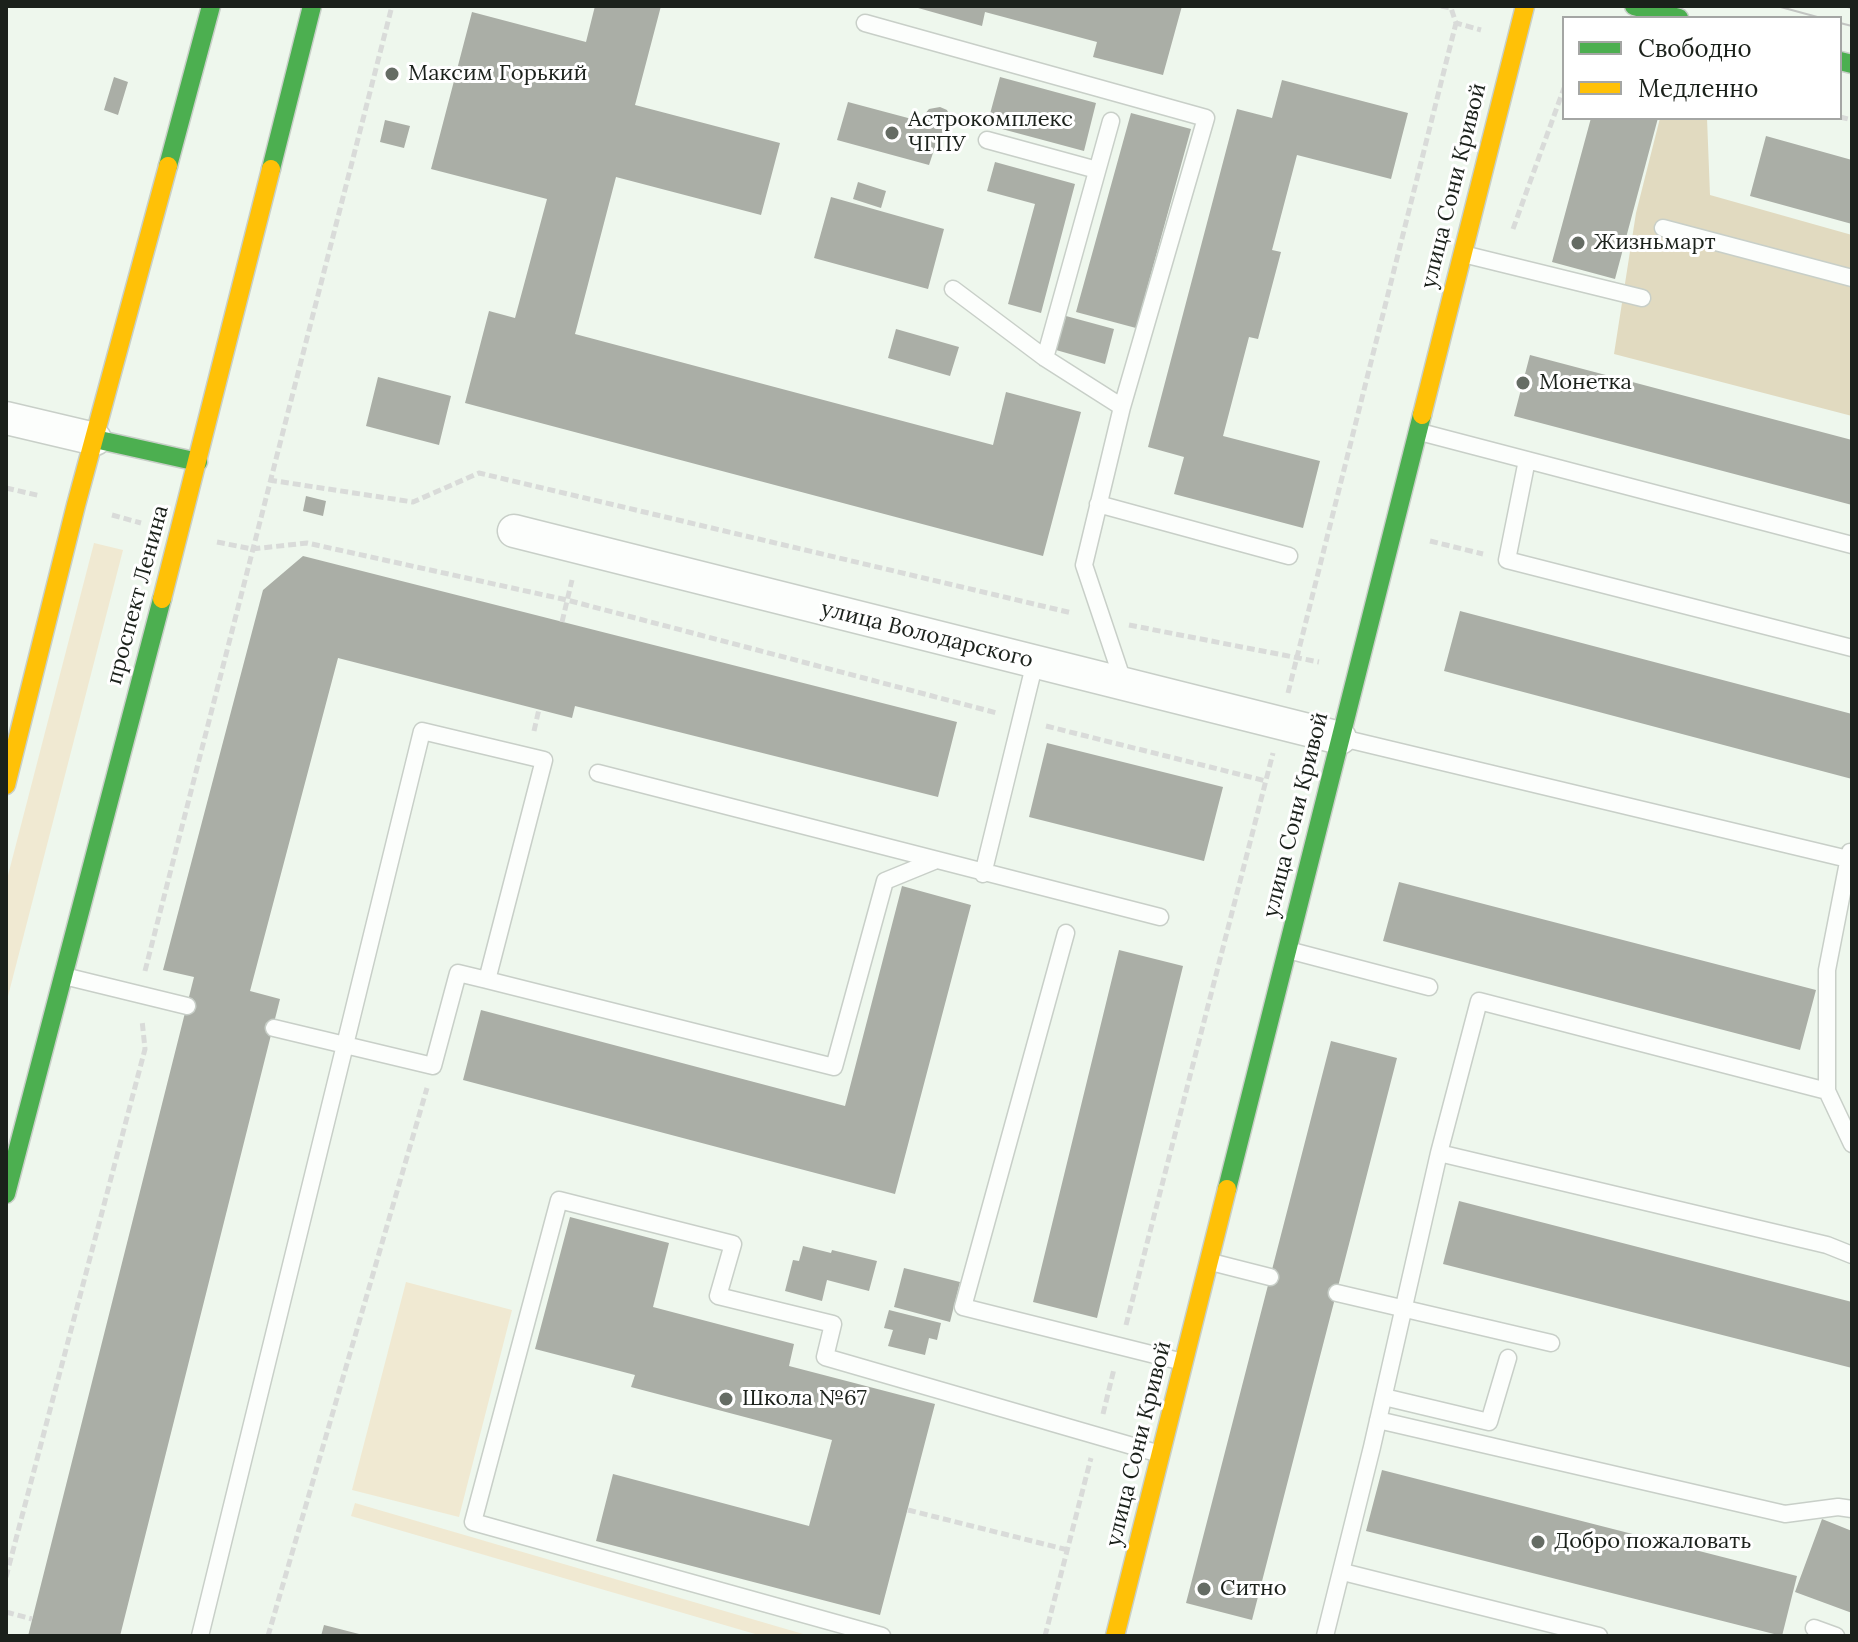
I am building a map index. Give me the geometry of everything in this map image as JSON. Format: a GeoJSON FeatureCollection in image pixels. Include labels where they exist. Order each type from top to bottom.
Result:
{"type":"FeatureCollection","features":[{"type":"Feature","properties":{"kind":"main road"},"geometry":{"type":"LineString","coordinates":[[6,785],[76,505],[211,6]]}},
{"type":"Feature","properties":{"kind":"main road","name":"проспект Ленина"},"geometry":{"type":"LineString","coordinates":[[6,1194],[198,462],[312,6]]}},
{"type":"Feature","properties":{"kind":"main road","name":"улица Сони Кривой"},"geometry":{"type":"LineString","coordinates":[[1115,1636],[1525,6]]}},
{"type":"Feature","properties":{"kind":"main road"},"geometry":{"type":"LineString","coordinates":[[1634,6],[1672,16]]}},
{"type":"Feature","properties":{"kind":"main road"},"geometry":{"type":"LineString","coordinates":[[95,439],[198,462]]}},
{"type":"Feature","properties":{"kind":"street"},"geometry":{"type":"LineString","coordinates":[[6,418],[95,439]]}},
{"type":"Feature","properties":{"kind":"street","name":"улица Володарского"},"geometry":{"type":"LineString","coordinates":[[514,531],[1340,738]]}},
{"type":"Feature","properties":{"kind":"lane"},"geometry":{"type":"LineString","coordinates":[[865,23],[1206,118],[1122,407],[1084,565],[1124,684]]}},
{"type":"Feature","properties":{"kind":"lane"},"geometry":{"type":"LineString","coordinates":[[1045,358],[1111,121]]}},
{"type":"Feature","properties":{"kind":"lane"},"geometry":{"type":"LineString","coordinates":[[987,140],[1097,170]]}},
{"type":"Feature","properties":{"kind":"lane"},"geometry":{"type":"LineString","coordinates":[[1663,228],[1852,278]]}},
{"type":"Feature","properties":{"kind":"lane"},"geometry":{"type":"LineString","coordinates":[[1461,254],[1642,298]]}},
{"type":"Feature","properties":{"kind":"lane"},"geometry":{"type":"LineString","coordinates":[[953,289],[1045,358],[1122,407]]}},
{"type":"Feature","properties":{"kind":"lane"},"geometry":{"type":"LineString","coordinates":[[1416,431],[1852,545]]}},
{"type":"Feature","properties":{"kind":"lane"},"geometry":{"type":"LineString","coordinates":[[1527,460],[1507,560],[1852,648]]}},
{"type":"Feature","properties":{"kind":"lane"},"geometry":{"type":"LineString","coordinates":[[1098,504],[1289,556]]}},
{"type":"Feature","properties":{"kind":"lane"},"geometry":{"type":"LineString","coordinates":[[983,874],[1035,662]]}},
{"type":"Feature","properties":{"kind":"lane"},"geometry":{"type":"LineString","coordinates":[[200,1636],[422,731],[544,760],[487,980]]}},
{"type":"Feature","properties":{"kind":"lane"},"geometry":{"type":"LineString","coordinates":[[1340,738],[1851,854],[1827,970],[1827,1091],[1852,1144]]}},
{"type":"Feature","properties":{"kind":"lane"},"geometry":{"type":"LineString","coordinates":[[598,773],[1160,917]]}},
{"type":"Feature","properties":{"kind":"lane"},"geometry":{"type":"LineString","coordinates":[[274,1028],[433,1066],[458,973],[834,1067],[885,881],[934,861]]}},
{"type":"Feature","properties":{"kind":"lane"},"geometry":{"type":"LineString","coordinates":[[1066,933],[963,1307],[1184,1362]]}},
{"type":"Feature","properties":{"kind":"lane"},"geometry":{"type":"LineString","coordinates":[[1287,950],[1429,987]]}},
{"type":"Feature","properties":{"kind":"lane"},"geometry":{"type":"LineString","coordinates":[[62,975],[187,1006]]}},
{"type":"Feature","properties":{"kind":"lane"},"geometry":{"type":"LineString","coordinates":[[1325,1636],[1343,1572],[1439,1153],[1479,1001],[1827,1091]]}},
{"type":"Feature","properties":{"kind":"lane"},"geometry":{"type":"LineString","coordinates":[[1439,1153],[1827,1245],[1852,1255]]}},
{"type":"Feature","properties":{"kind":"lane"},"geometry":{"type":"LineString","coordinates":[[882,1636],[473,1522],[559,1200],[733,1244],[718,1296],[833,1324],[825,1357],[1162,1454]]}},
{"type":"Feature","properties":{"kind":"lane"},"geometry":{"type":"LineString","coordinates":[[1209,1262],[1270,1277]]}},
{"type":"Feature","properties":{"kind":"lane"},"geometry":{"type":"LineString","coordinates":[[1337,1293],[1551,1343]]}},
{"type":"Feature","properties":{"kind":"lane"},"geometry":{"type":"LineString","coordinates":[[1384,1397],[1489,1422],[1508,1358]]}},
{"type":"Feature","properties":{"kind":"lane"},"geometry":{"type":"LineString","coordinates":[[1378,1420],[1785,1514],[1838,1507],[1852,1509]]}},
{"type":"Feature","properties":{"kind":"lane"},"geometry":{"type":"LineString","coordinates":[[1343,1572],[1599,1636]]}},
{"type":"Feature","properties":{"kind":"lane"},"geometry":{"type":"LineString","coordinates":[[1814,1628],[1836,1636]]}},
{"type":"Feature","properties":{"kind":"path"},"geometry":{"type":"LineString","coordinates":[[6,1577],[145,1049],[139,994],[392,6]]}},
{"type":"Feature","properties":{"kind":"path"},"geometry":{"type":"LineString","coordinates":[[1045,1636],[1266,781],[1456,23]]}},
{"type":"Feature","properties":{"kind":"path"},"geometry":{"type":"LineString","coordinates":[[269,480],[413,502],[479,473],[1102,620],[1358,669]]}},
{"type":"Feature","properties":{"kind":"path"},"geometry":{"type":"LineString","coordinates":[[6,488],[178,534],[252,549],[307,543],[567,600],[1266,781]]}},
{"type":"Feature","properties":{"kind":"path"},"geometry":{"type":"LineString","coordinates":[[1426,540],[1507,560]]}},
{"type":"Feature","properties":{"kind":"path"},"geometry":{"type":"LineString","coordinates":[[562,622],[581,548]]}},
{"type":"Feature","properties":{"kind":"path"},"geometry":{"type":"LineString","coordinates":[[268,1636],[433,1066]]}},
{"type":"Feature","properties":{"kind":"path"},"geometry":{"type":"LineString","coordinates":[[908,1510],[1068,1550]]}},
{"type":"Feature","properties":{"kind":"path"},"geometry":{"type":"LineString","coordinates":[[6,1612],[32,1619]]}},
{"type":"Feature","properties":{"kind":"shaded area"},"geometry":{"type":"Polygon","coordinates":[[[1659,120],[1707,120],[1710,195],[1852,235],[1852,416],[1614,354],[1636,213],[1659,120]]]}},
{"type":"Feature","properties":{"kind":"shaded area"},"geometry":{"type":"Polygon","coordinates":[[[94,543],[123,550],[6,1004],[6,883],[94,543]]]}},
{"type":"Feature","properties":{"kind":"shaded area"},"geometry":{"type":"Polygon","coordinates":[[[406,1282],[512,1310],[459,1517],[352,1490],[406,1282]]]}},
{"type":"Feature","properties":{"kind":"shaded area"},"geometry":{"type":"Polygon","coordinates":[[[355,1503],[810,1636],[762,1636],[351,1516],[355,1503]]]}},
{"type":"Feature","properties":{"kind":"building"},"geometry":{"type":"Polygon","coordinates":[[[595,6],[661,6],[635,105],[780,143],[761,215],[616,177],[575,334],[993,445],[1006,392],[1081,412],[1043,556],[465,403],[489,311],[515,318],[547,199],[431,169],[472,12],[586,42],[595,6]]]}},
{"type":"Feature","properties":{"kind":"building"},"geometry":{"type":"Polygon","coordinates":[[[911,6],[1182,6],[1163,75],[1093,57],[1097,42],[985,12],[982,26],[911,6]]]}},
{"type":"Feature","properties":{"kind":"building"},"geometry":{"type":"Polygon","coordinates":[[[114,77],[128,82],[118,115],[104,110],[114,77]]]}},
{"type":"Feature","properties":{"kind":"building"},"geometry":{"type":"Polygon","coordinates":[[[1000,77],[1096,103],[1084,151],[987,125],[1000,77]]]}},
{"type":"Feature","properties":{"kind":"building"},"geometry":{"type":"Polygon","coordinates":[[[1282,80],[1408,113],[1391,179],[1297,155],[1272,250],[1281,252],[1258,339],[1249,337],[1223,436],[1320,461],[1303,528],[1174,494],[1184,457],[1148,447],[1237,109],[1272,118],[1282,80]]]}},
{"type":"Feature","properties":{"kind":"building","name":"Астрокомплекс ЧГПУ"},"geometry":{"type":"Polygon","coordinates":[[[848,102],[923,122],[929,109],[940,107],[947,110],[952,121],[949,130],[939,135],[929,165],[837,140],[848,102]]]}},
{"type":"Feature","properties":{"kind":"building"},"geometry":{"type":"Polygon","coordinates":[[[1131,113],[1191,129],[1136,328],[1076,312],[1131,113]]]}},
{"type":"Feature","properties":{"kind":"building"},"geometry":{"type":"Polygon","coordinates":[[[385,120],[410,126],[404,148],[380,142],[385,120]]]}},
{"type":"Feature","properties":{"kind":"building"},"geometry":{"type":"Polygon","coordinates":[[[1590,120],[1657,120],[1615,279],[1552,262],[1590,120]]]}},
{"type":"Feature","properties":{"kind":"building"},"geometry":{"type":"Polygon","coordinates":[[[1766,136],[1852,160],[1852,224],[1750,196],[1766,136]]]}},
{"type":"Feature","properties":{"kind":"building"},"geometry":{"type":"Polygon","coordinates":[[[995,162],[1075,184],[1041,313],[1008,304],[1035,204],[987,191],[995,162]]]}},
{"type":"Feature","properties":{"kind":"building"},"geometry":{"type":"Polygon","coordinates":[[[858,182],[886,191],[881,208],[853,199],[858,182]]]}},
{"type":"Feature","properties":{"kind":"building"},"geometry":{"type":"Polygon","coordinates":[[[831,197],[944,229],[928,289],[814,258],[831,197]]]}},
{"type":"Feature","properties":{"kind":"building"},"geometry":{"type":"Polygon","coordinates":[[[1066,316],[1114,329],[1105,364],[1056,350],[1066,316]]]}},
{"type":"Feature","properties":{"kind":"building"},"geometry":{"type":"Polygon","coordinates":[[[896,329],[959,347],[950,376],[888,358],[896,329]]]}},
{"type":"Feature","properties":{"kind":"building"},"geometry":{"type":"Polygon","coordinates":[[[1530,355],[1852,440],[1852,505],[1514,416],[1530,355]]]}},
{"type":"Feature","properties":{"kind":"building"},"geometry":{"type":"Polygon","coordinates":[[[378,377],[451,396],[439,445],[366,426],[378,377]]]}},
{"type":"Feature","properties":{"kind":"building"},"geometry":{"type":"Polygon","coordinates":[[[306,496],[326,501],[323,516],[303,511],[306,496]]]}},
{"type":"Feature","properties":{"kind":"building"},"geometry":{"type":"Polygon","coordinates":[[[303,556],[957,722],[938,797],[575,706],[572,718],[338,658],[250,991],[280,999],[120,1636],[28,1636],[194,977],[163,970],[263,590],[303,556]]]}},
{"type":"Feature","properties":{"kind":"building"},"geometry":{"type":"Polygon","coordinates":[[[1460,611],[1852,714],[1852,779],[1444,671],[1460,611]]]}},
{"type":"Feature","properties":{"kind":"building"},"geometry":{"type":"Polygon","coordinates":[[[1047,743],[1223,787],[1204,861],[1029,817],[1047,743]]]}},
{"type":"Feature","properties":{"kind":"building"},"geometry":{"type":"Polygon","coordinates":[[[1399,882],[1816,990],[1800,1050],[1383,941],[1399,882]]]}},
{"type":"Feature","properties":{"kind":"building"},"geometry":{"type":"Polygon","coordinates":[[[902,886],[971,905],[895,1194],[463,1080],[481,1010],[845,1106],[902,886]]]}},
{"type":"Feature","properties":{"kind":"building"},"geometry":{"type":"Polygon","coordinates":[[[1119,950],[1183,966],[1097,1318],[1033,1302],[1119,950]]]}},
{"type":"Feature","properties":{"kind":"building"},"geometry":{"type":"Polygon","coordinates":[[[1331,1041],[1397,1058],[1252,1620],[1186,1603],[1331,1041]]]}},
{"type":"Feature","properties":{"kind":"building"},"geometry":{"type":"Polygon","coordinates":[[[1459,1201],[1852,1302],[1852,1368],[1443,1264],[1459,1201]]]}},
{"type":"Feature","properties":{"kind":"building"},"geometry":{"type":"Polygon","coordinates":[[[570,1217],[669,1243],[653,1307],[794,1344],[789,1366],[935,1404],[880,1615],[596,1541],[613,1474],[809,1526],[832,1440],[631,1387],[635,1375],[535,1349],[570,1217]]]}},
{"type":"Feature","properties":{"kind":"building"},"geometry":{"type":"Polygon","coordinates":[[[803,1246],[877,1261],[869,1291],[827,1280],[822,1301],[785,1291],[793,1260],[799,1261],[803,1246]]]}},
{"type":"Feature","properties":{"kind":"building"},"geometry":{"type":"Polygon","coordinates":[[[904,1268],[960,1282],[950,1322],[894,1307],[904,1268]]]}},
{"type":"Feature","properties":{"kind":"building"},"geometry":{"type":"Polygon","coordinates":[[[889,1310],[941,1323],[937,1340],[929,1338],[925,1355],[888,1346],[893,1330],[884,1328],[889,1310]]]}},
{"type":"Feature","properties":{"kind":"building"},"geometry":{"type":"Polygon","coordinates":[[[1382,1470],[1797,1576],[1782,1636],[1366,1531],[1382,1470]]]}},
{"type":"Feature","properties":{"kind":"building"},"geometry":{"type":"Polygon","coordinates":[[[1822,1519],[1852,1531],[1852,1613],[1795,1592],[1822,1519]]]}},
{"type":"Feature","properties":{"kind":"building"},"geometry":{"type":"Polygon","coordinates":[[[324,1625],[363,1635],[363,1636],[321,1636],[324,1625]]]}},
{"type":"Feature","properties":{"kind":"tram line"},"geometry":{"type":"LineString","coordinates":[[1777,6],[1814,16]]}},
{"type":"Feature","properties":{"kind":"tram line"},"geometry":{"type":"LineString","coordinates":[[1843,6],[1852,8]]}},
{"type":"Feature","properties":{"kind":"tram line"},"geometry":{"type":"LineString","coordinates":[[1842,24],[1852,26]]}},
{"type":"Feature","properties":{"kind":"traffic: fast"},"geometry":{"type":"LineString","coordinates":[[168,166],[211,6]]}},
{"type":"Feature","properties":{"kind":"traffic: fast"},"geometry":{"type":"LineString","coordinates":[[271,169],[312,6]]}},
{"type":"Feature","properties":{"kind":"traffic: fast"},"geometry":{"type":"LineString","coordinates":[[1634,6],[1672,16]]}},
{"type":"Feature","properties":{"kind":"traffic: fast"},"geometry":{"type":"LineString","coordinates":[[1842,62],[1852,64]]}},
{"type":"Feature","properties":{"kind":"traffic: fast"},"geometry":{"type":"LineString","coordinates":[[1227,1189],[1422,415]]}},
{"type":"Feature","properties":{"kind":"traffic: fast"},"geometry":{"type":"LineString","coordinates":[[95,439],[198,462]]}},
{"type":"Feature","properties":{"kind":"traffic: fast"},"geometry":{"type":"LineString","coordinates":[[6,1194],[162,599]]}},
{"type":"Feature","properties":{"kind":"traffic: slow"},"geometry":{"type":"LineString","coordinates":[[1422,415],[1525,6]]}},
{"type":"Feature","properties":{"kind":"traffic: slow"},"geometry":{"type":"LineString","coordinates":[[6,785],[76,505],[168,166]]}},
{"type":"Feature","properties":{"kind":"traffic: slow"},"geometry":{"type":"LineString","coordinates":[[162,599],[271,169]]}},
{"type":"Feature","properties":{"kind":"traffic: slow"},"geometry":{"type":"LineString","coordinates":[[1115,1636],[1227,1189]]}},
{"type":"Feature","properties":{"kind":"place","name":"Максим Горький"},"geometry":{"type":"Point","coordinates":[392,74]}},
{"type":"Feature","properties":{"kind":"place","name":"Астрокомплекс ЧГПУ"},"geometry":{"type":"Point","coordinates":[892,133]}},
{"type":"Feature","properties":{"kind":"place","name":"Жизньмарт"},"geometry":{"type":"Point","coordinates":[1578,243]}},
{"type":"Feature","properties":{"kind":"place","name":"Монетка"},"geometry":{"type":"Point","coordinates":[1523,383]}},
{"type":"Feature","properties":{"kind":"place","name":"Школа №67"},"geometry":{"type":"Point","coordinates":[726,1399]}},
{"type":"Feature","properties":{"kind":"place","name":"Добро пожаловать"},"geometry":{"type":"Point","coordinates":[1538,1542]}},
{"type":"Feature","properties":{"kind":"place","name":"Ситно"},"geometry":{"type":"Point","coordinates":[1204,1589]}}]}
